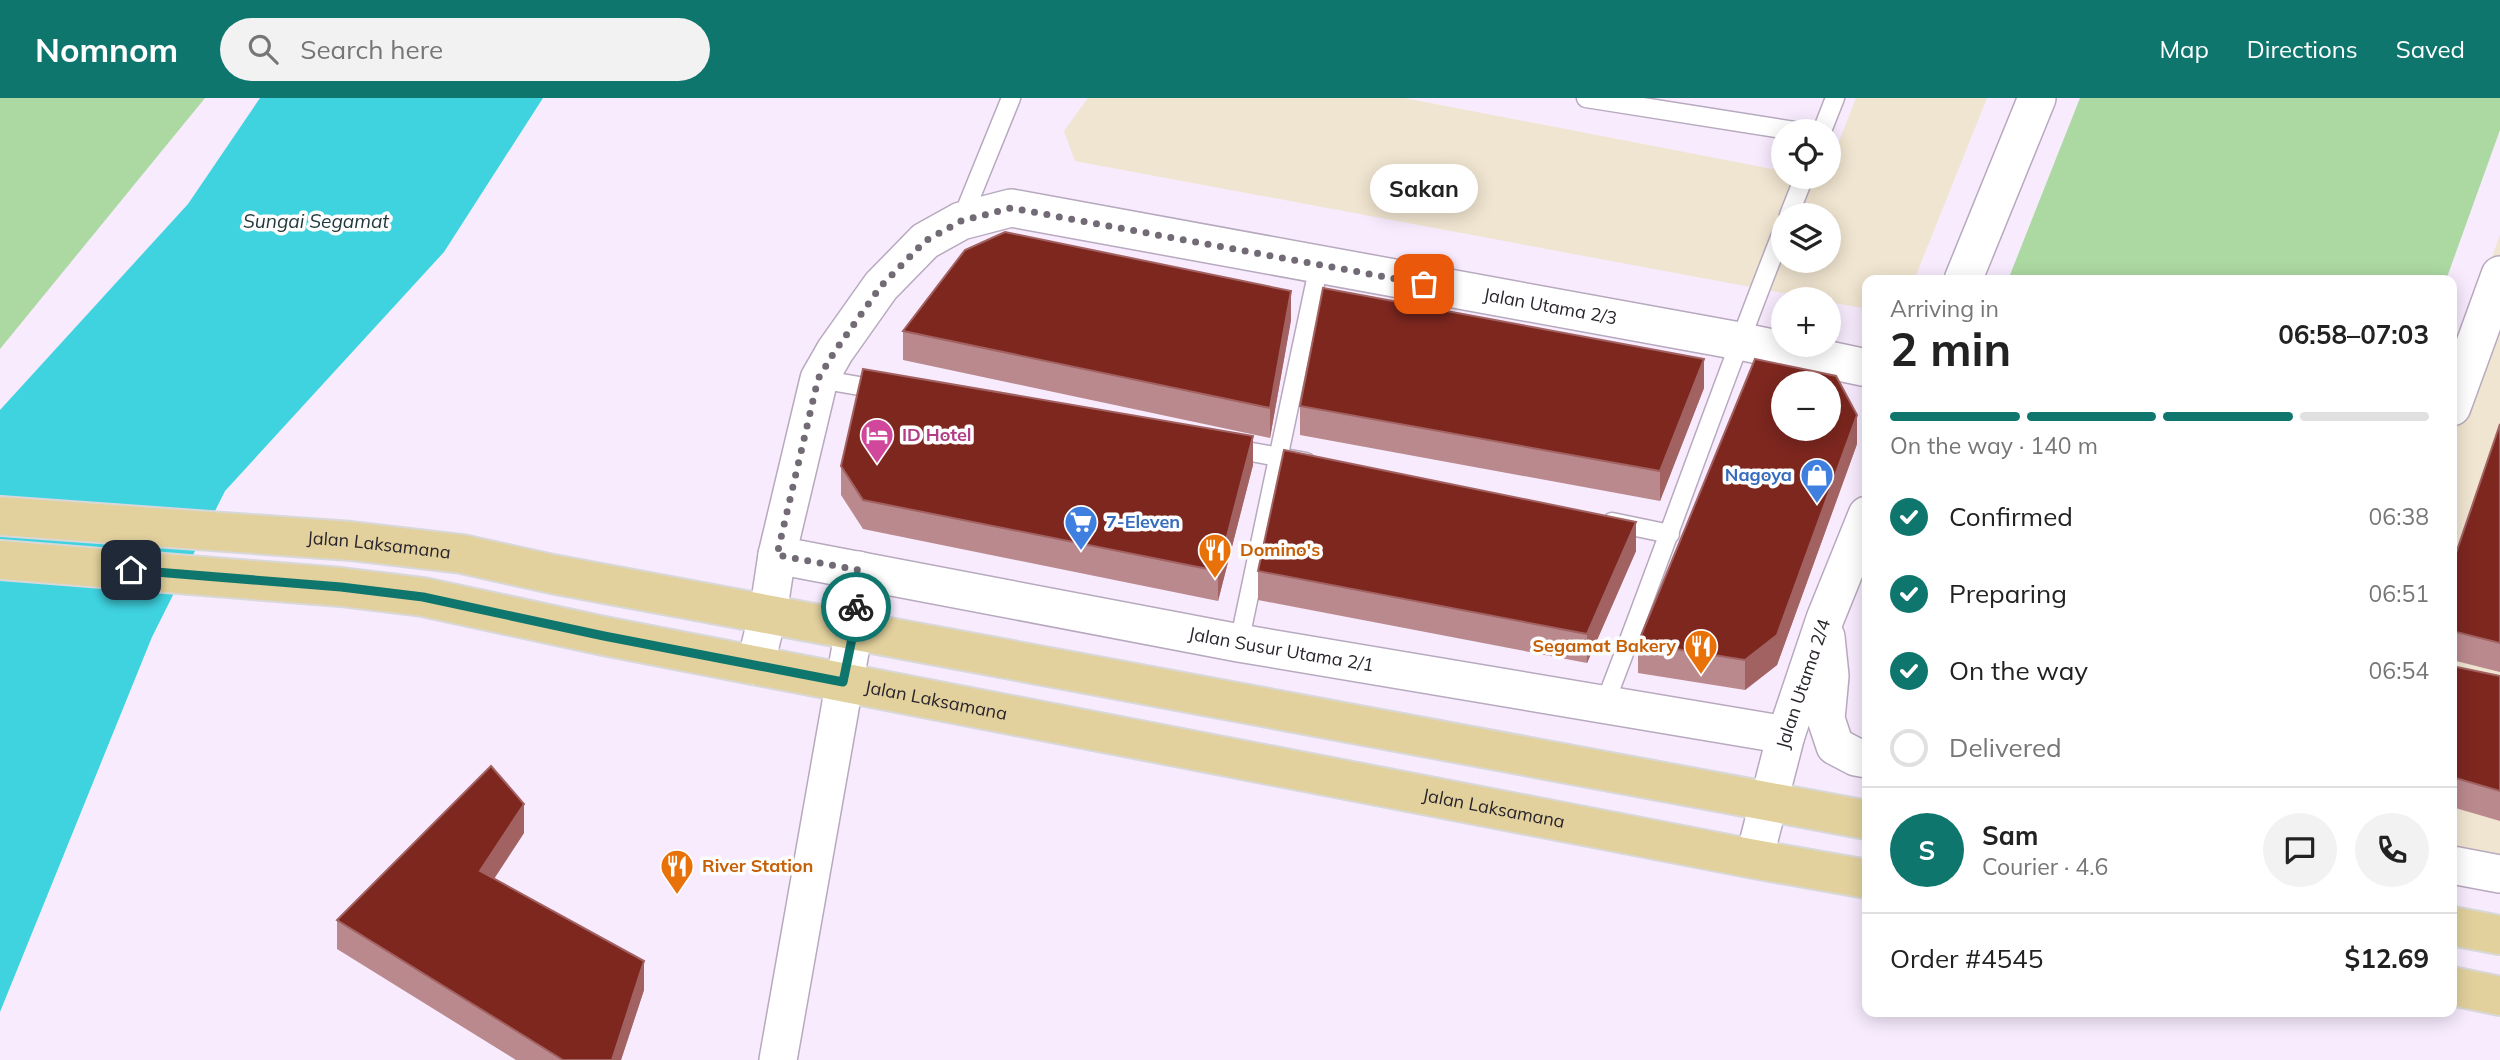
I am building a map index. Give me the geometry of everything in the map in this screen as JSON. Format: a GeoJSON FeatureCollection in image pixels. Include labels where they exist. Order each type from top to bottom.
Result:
{"type":"FeatureCollection","features":[{"type":"Feature","properties":{"kind":"main road","name":"Jalan Laksamana"},"geometry":{"type":"LineString","coordinates":[[0,516],[351,541],[461,554],[552,574],[1862,819]]}},
{"type":"Feature","properties":{"kind":"main road","name":"Jalan Laksamana"},"geometry":{"type":"LineString","coordinates":[[0,561],[341,587],[423,597],[755,666],[1862,878]]}},
{"type":"Feature","properties":{"kind":"main road"},"geometry":{"type":"LineString","coordinates":[[2457,927],[2500,935]]}},
{"type":"Feature","properties":{"kind":"main road"},"geometry":{"type":"LineString","coordinates":[[2457,987],[2500,996]]}},
{"type":"Feature","properties":{"kind":"street"},"geometry":{"type":"LineString","coordinates":[[1965,275],[2037,98]]}},
{"type":"Feature","properties":{"kind":"street","name":"Jalan Utama 2/3"},"geometry":{"type":"LineString","coordinates":[[755,666],[768,614],[777,555],[818,379],[881,286],[925,241],[961,221],[1011,208],[1739,341],[1862,367]]}},
{"type":"Feature","properties":{"kind":"street"},"geometry":{"type":"LineString","coordinates":[[2457,393],[2500,275]]}},
{"type":"Feature","properties":{"kind":"street","name":"Jalan Utama 2/4"},"geometry":{"type":"LineString","coordinates":[[1754,859],[1786,735],[1825,619],[1862,527]]}},
{"type":"Feature","properties":{"kind":"street","name":"Jalan Susur Utama 2/1"},"geometry":{"type":"LineString","coordinates":[[777,555],[1239,643],[1786,735]]}},
{"type":"Feature","properties":{"kind":"street"},"geometry":{"type":"LineString","coordinates":[[778,1060],[854,629],[858,570]]}},
{"type":"Feature","properties":{"kind":"street"},"geometry":{"type":"LineString","coordinates":[[1825,619],[1830,676],[1826,719],[1835,746],[1862,758]]}},
{"type":"Feature","properties":{"kind":"street"},"geometry":{"type":"LineString","coordinates":[[2457,866],[2500,874]]}},
{"type":"Feature","properties":{"kind":"lane"},"geometry":{"type":"LineString","coordinates":[[961,221],[1011,98]]}},
{"type":"Feature","properties":{"kind":"lane"},"geometry":{"type":"LineString","coordinates":[[1586,98],[1771,127]]}},
{"type":"Feature","properties":{"kind":"lane"},"geometry":{"type":"LineString","coordinates":[[1827,119],[1835,98]]}},
{"type":"Feature","properties":{"kind":"lane"},"geometry":{"type":"LineString","coordinates":[[1605,703],[1771,260]]}},
{"type":"Feature","properties":{"kind":"lane"},"geometry":{"type":"LineString","coordinates":[[1239,643],[1319,265]]}},
{"type":"Feature","properties":{"kind":"lane"},"geometry":{"type":"LineString","coordinates":[[818,379],[900,393]]}},
{"type":"Feature","properties":{"kind":"lane"},"geometry":{"type":"LineString","coordinates":[[1211,445],[1320,464]]}},
{"type":"Feature","properties":{"kind":"lane"},"geometry":{"type":"LineString","coordinates":[[1589,518],[1670,534]]}},
{"type":"Feature","properties":{"kind":"shaded area"},"geometry":{"type":"Polygon","coordinates":[[[1088,98],[1404,98],[1771,169],[1771,189],[1841,189],[1841,136],[1856,98],[1987,98],[1916,275],[1862,275],[1862,308],[1841,304],[1841,287],[1771,287],[1771,291],[1075,161],[1064,131],[1088,98]]]}},
{"type":"Feature","properties":{"kind":"shaded area"},"geometry":{"type":"Polygon","coordinates":[[[2500,235],[2500,858],[2457,851],[2457,354],[2500,235]]]}},
{"type":"Feature","properties":{"kind":"green space"},"geometry":{"type":"Polygon","coordinates":[[[0,98],[205,98],[0,349],[0,98]]]}},
{"type":"Feature","properties":{"kind":"green space"},"geometry":{"type":"Polygon","coordinates":[[[2080,98],[2500,98],[2500,130],[2448,275],[2010,275],[2080,98]]]}},
{"type":"Feature","properties":{"kind":"water","name":"Sungai Segamat"},"geometry":{"type":"Polygon","coordinates":[[[260,98],[543,98],[444,252],[225,491],[152,637],[0,1012],[0,410],[188,204],[260,98]]]}},
{"type":"Feature","properties":{"kind":"building"},"geometry":{"type":"Polygon","coordinates":[[[1005,232],[1291,291],[1270,408],[903,331],[965,250],[1005,232]]]}},
{"type":"Feature","properties":{"kind":"building"},"geometry":{"type":"Polygon","coordinates":[[[1323,288],[1704,359],[1660,471],[1300,406],[1323,288]]]}},
{"type":"Feature","properties":{"kind":"building"},"geometry":{"type":"Polygon","coordinates":[[[1755,359],[1812,371],[1771,371],[1771,441],[1841,441],[1841,385],[1857,415],[1777,635],[1745,660],[1638,643],[1755,359]]]}},
{"type":"Feature","properties":{"kind":"building"},"geometry":{"type":"Polygon","coordinates":[[[863,369],[1253,436],[1218,571],[863,500],[841,466],[863,369]]]}},
{"type":"Feature","properties":{"kind":"building"},"geometry":{"type":"Polygon","coordinates":[[[2500,424],[2500,643],[2457,632],[2457,550],[2500,424]]]}},
{"type":"Feature","properties":{"kind":"building"},"geometry":{"type":"Polygon","coordinates":[[[1284,450],[1636,522],[1587,634],[1258,571],[1284,450]]]}},
{"type":"Feature","properties":{"kind":"building"},"geometry":{"type":"Polygon","coordinates":[[[2457,667],[2500,676],[2500,791],[2457,778],[2457,667]]]}},
{"type":"Feature","properties":{"kind":"building"},"geometry":{"type":"Polygon","coordinates":[[[491,766],[524,804],[480,871],[644,961],[612,1060],[563,1060],[337,920],[491,766]]]}},
{"type":"Feature","properties":{"kind":"way so far"},"geometry":{"type":"LineString","coordinates":[[856,607],[858,570],[777,555],[818,379],[881,286],[925,241],[961,221],[1011,208],[1424,284]]}},
{"type":"Feature","properties":{"kind":"place","name":"Sakan"},"geometry":{"type":"Point","coordinates":[1424,284]}},
{"type":"Feature","properties":{"kind":"place","name":"ID Hotel"},"geometry":{"type":"Point","coordinates":[877,465]}},
{"type":"Feature","properties":{"kind":"place","name":"Nagoya"},"geometry":{"type":"Point","coordinates":[1817,505]}},
{"type":"Feature","properties":{"kind":"place","name":"7-Eleven"},"geometry":{"type":"Point","coordinates":[1081,552]}},
{"type":"Feature","properties":{"kind":"place","name":"Domino's"},"geometry":{"type":"Point","coordinates":[1215,580]}},
{"type":"Feature","properties":{"kind":"place","name":"Segamat Bakery"},"geometry":{"type":"Point","coordinates":[1701,676]}},
{"type":"Feature","properties":{"kind":"place","name":"River Station"},"geometry":{"type":"Point","coordinates":[677,896]}},
{"type":"Feature","properties":{"kind":"route"},"geometry":{"type":"LineString","coordinates":[[131,570],[341,587],[423,597],[604,636],[843,682],[856,607]]}}]}
